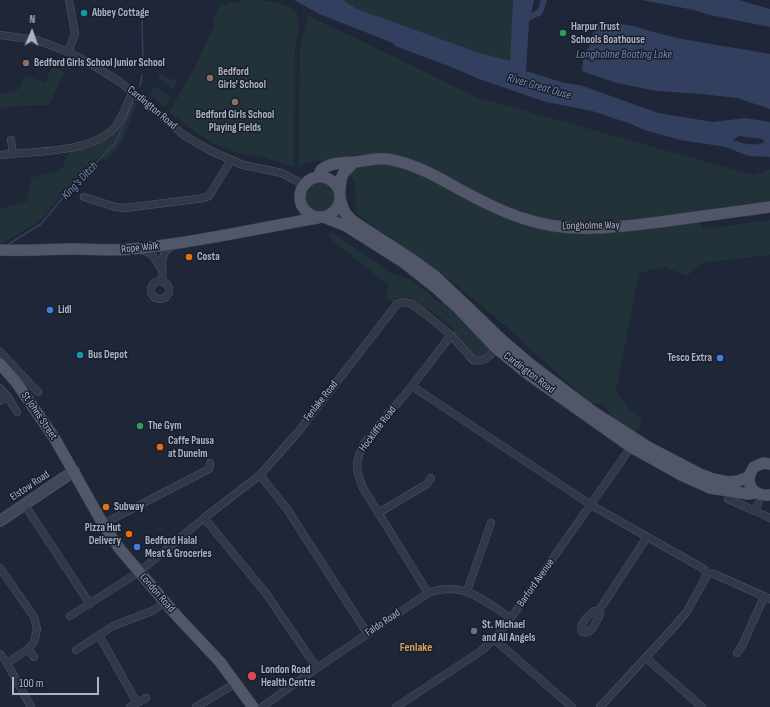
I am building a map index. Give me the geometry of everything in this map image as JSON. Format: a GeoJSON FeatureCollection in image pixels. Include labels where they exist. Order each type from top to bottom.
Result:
{"type":"FeatureCollection","features":[{"type":"Feature","properties":{"kind":"main road","name":"Longholme Way"},"geometry":{"type":"LineString","coordinates":[[318,177],[322,169],[343,162],[354,162],[367,159],[401,162],[427,172],[512,215],[534,222],[562,228],[592,229],[618,227],[770,208]]}},
{"type":"Feature","properties":{"kind":"main road"},"geometry":{"type":"LineString","coordinates":[[340,196],[338,188],[330,180],[318,177],[308,180],[299,196],[303,208],[307,213],[320,218],[328,216],[336,210],[340,196],[340,184],[343,175],[354,162]]}},
{"type":"Feature","properties":{"kind":"main road","name":"Rope Walk"},"geometry":{"type":"LineString","coordinates":[[278,225],[292,215],[297,207],[299,196]]}},
{"type":"Feature","properties":{"kind":"main road","name":"Cardington Road"},"geometry":{"type":"LineString","coordinates":[[340,196],[346,213],[353,221],[435,276],[502,340],[530,364],[592,411],[648,447],[700,474],[713,479],[728,482],[738,481],[749,477]]}},
{"type":"Feature","properties":{"kind":"main road","name":"Cardington Road"},"geometry":{"type":"LineString","coordinates":[[320,218],[346,226],[403,262],[453,303],[496,348],[536,380],[631,447],[681,475],[710,488],[748,494],[756,502]]}},
{"type":"Feature","properties":{"kind":"main road","name":"Rope Walk"},"geometry":{"type":"LineString","coordinates":[[0,250],[135,249],[258,230],[320,218]]}},
{"type":"Feature","properties":{"kind":"main road","name":"Rope Walk"},"geometry":{"type":"LineString","coordinates":[[71,249],[177,237],[208,237]]}},
{"type":"Feature","properties":{"kind":"main road","name":"St Johns Street"},"geometry":{"type":"LineString","coordinates":[[0,364],[30,401],[74,471]]}},
{"type":"Feature","properties":{"kind":"main road"},"geometry":{"type":"LineString","coordinates":[[770,464],[764,463],[754,467],[749,477],[749,484],[756,502],[763,496],[770,495]]}},
{"type":"Feature","properties":{"kind":"main road","name":"London Road"},"geometry":{"type":"LineString","coordinates":[[74,471],[103,524],[119,548],[165,602],[210,650],[253,707]]}},
{"type":"Feature","properties":{"kind":"street"},"geometry":{"type":"LineString","coordinates":[[68,52],[75,34],[69,0]]}},
{"type":"Feature","properties":{"kind":"street","name":"Cardington Road"},"geometry":{"type":"LineString","coordinates":[[0,35],[34,39],[68,52],[101,69],[120,82],[186,136],[211,151],[231,160],[255,167],[279,171],[304,185]]}},
{"type":"Feature","properties":{"kind":"street"},"geometry":{"type":"LineString","coordinates":[[0,155],[84,145],[102,138],[113,129],[133,92]]}},
{"type":"Feature","properties":{"kind":"street"},"geometry":{"type":"LineString","coordinates":[[11,140],[13,153]]}},
{"type":"Feature","properties":{"kind":"street"},"geometry":{"type":"LineString","coordinates":[[84,197],[115,207],[125,208],[204,198],[209,196],[231,160]]}},
{"type":"Feature","properties":{"kind":"street"},"geometry":{"type":"LineString","coordinates":[[162,282],[161,270],[164,253],[173,244]]}},
{"type":"Feature","properties":{"kind":"street"},"geometry":{"type":"LineString","coordinates":[[135,249],[151,253],[161,270]]}},
{"type":"Feature","properties":{"kind":"street","name":"Fenlake Road"},"geometry":{"type":"LineString","coordinates":[[70,616],[139,572],[204,518],[260,475],[298,432],[397,304],[403,302],[410,303],[451,335],[474,360],[483,361],[488,358],[496,348]]}},
{"type":"Feature","properties":{"kind":"street","name":"Hockliffe Road"},"geometry":{"type":"LineString","coordinates":[[428,593],[363,488],[357,475],[356,466],[364,443],[412,386],[451,335]]}},
{"type":"Feature","properties":{"kind":"street"},"geometry":{"type":"LineString","coordinates":[[0,352],[38,392]]}},
{"type":"Feature","properties":{"kind":"street"},"geometry":{"type":"LineString","coordinates":[[412,386],[591,504],[704,569],[706,573],[705,579],[686,613],[600,707]]}},
{"type":"Feature","properties":{"kind":"street"},"geometry":{"type":"LineString","coordinates":[[0,388],[8,397],[16,412]]}},
{"type":"Feature","properties":{"kind":"street"},"geometry":{"type":"LineString","coordinates":[[0,401],[8,397]]}},
{"type":"Feature","properties":{"kind":"street","name":"Barford Avenue"},"geometry":{"type":"LineString","coordinates":[[396,707],[467,661],[494,639],[511,618],[631,447]]}},
{"type":"Feature","properties":{"kind":"street"},"geometry":{"type":"LineString","coordinates":[[103,524],[209,469],[210,463]]}},
{"type":"Feature","properties":{"kind":"street","name":"Elstow Road"},"geometry":{"type":"LineString","coordinates":[[0,521],[74,471]]}},
{"type":"Feature","properties":{"kind":"street"},"geometry":{"type":"LineString","coordinates":[[260,475],[287,510],[367,633]]}},
{"type":"Feature","properties":{"kind":"street"},"geometry":{"type":"LineString","coordinates":[[378,513],[427,484],[431,478]]}},
{"type":"Feature","properties":{"kind":"street","name":"Cardington Road"},"geometry":{"type":"LineString","coordinates":[[728,499],[756,502],[770,518]]}},
{"type":"Feature","properties":{"kind":"street"},"geometry":{"type":"LineString","coordinates":[[24,504],[90,604]]}},
{"type":"Feature","properties":{"kind":"street"},"geometry":{"type":"LineString","coordinates":[[204,518],[265,592],[317,668]]}},
{"type":"Feature","properties":{"kind":"street"},"geometry":{"type":"LineString","coordinates":[[467,591],[491,523]]}},
{"type":"Feature","properties":{"kind":"street"},"geometry":{"type":"LineString","coordinates":[[598,611],[647,537]]}},
{"type":"Feature","properties":{"kind":"street"},"geometry":{"type":"LineString","coordinates":[[0,568],[34,617],[36,623],[36,635],[34,642],[28,650],[7,663]]}},
{"type":"Feature","properties":{"kind":"street"},"geometry":{"type":"LineString","coordinates":[[706,573],[714,574],[767,598],[738,653]]}},
{"type":"Feature","properties":{"kind":"street","name":"Faldo Road"},"geometry":{"type":"LineString","coordinates":[[262,707],[367,633],[428,593],[438,589],[449,588],[467,591],[511,618]]}},
{"type":"Feature","properties":{"kind":"street"},"geometry":{"type":"LineString","coordinates":[[76,650],[122,621],[155,610],[165,602]]}},
{"type":"Feature","properties":{"kind":"street"},"geometry":{"type":"LineString","coordinates":[[99,635],[133,705],[146,698]]}},
{"type":"Feature","properties":{"kind":"street"},"geometry":{"type":"LineString","coordinates":[[494,639],[572,707]]}},
{"type":"Feature","properties":{"kind":"street"},"geometry":{"type":"LineString","coordinates":[[28,650],[34,657]]}},
{"type":"Feature","properties":{"kind":"street"},"geometry":{"type":"LineString","coordinates":[[0,654],[7,663],[31,707]]}},
{"type":"Feature","properties":{"kind":"street"},"geometry":{"type":"LineString","coordinates":[[646,658],[702,707]]}},
{"type":"Feature","properties":{"kind":"street"},"geometry":{"type":"LineString","coordinates":[[196,707],[236,683]]}},
{"type":"Feature","properties":{"kind":"shaded area"},"geometry":{"type":"Polygon","coordinates":[[[241,0],[278,3],[297,12],[297,21],[300,24],[295,48],[294,167],[263,157],[241,154],[217,145],[200,135],[170,113],[170,110],[195,67],[214,26],[214,16],[221,3],[228,5],[229,1],[239,4],[241,0]]]}},
{"type":"Feature","properties":{"kind":"shaded area"},"geometry":{"type":"Polygon","coordinates":[[[343,0],[513,0],[511,61],[480,53],[357,9],[343,0]]]}},
{"type":"Feature","properties":{"kind":"shaded area"},"geometry":{"type":"Polygon","coordinates":[[[308,15],[476,97],[753,175],[770,169],[770,203],[707,212],[581,225],[533,219],[381,154],[355,155],[336,161],[315,161],[298,166],[300,49],[308,15]]]}},
{"type":"Feature","properties":{"kind":"shaded area"},"geometry":{"type":"Polygon","coordinates":[[[52,67],[65,72],[49,105],[17,106],[0,109],[0,93],[17,90],[25,75],[45,83],[52,67]]]}},
{"type":"Feature","properties":{"kind":"shaded area"},"geometry":{"type":"Polygon","coordinates":[[[160,73],[174,81],[175,79],[177,80],[174,90],[160,79],[158,75],[160,73]]]}},
{"type":"Feature","properties":{"kind":"shaded area"},"geometry":{"type":"Polygon","coordinates":[[[156,87],[171,97],[164,107],[150,95],[152,90],[156,87]]]}},
{"type":"Feature","properties":{"kind":"shaded area"},"geometry":{"type":"Polygon","coordinates":[[[130,98],[137,104],[122,142],[106,161],[100,156],[77,177],[39,222],[3,243],[0,243],[0,209],[27,201],[31,178],[61,170],[70,151],[103,140],[130,98]]]}},
{"type":"Feature","properties":{"kind":"shaded area"},"geometry":{"type":"Polygon","coordinates":[[[386,164],[406,168],[532,226],[700,221],[702,229],[770,220],[770,255],[701,263],[687,276],[664,267],[639,273],[616,391],[629,409],[643,420],[635,434],[613,418],[603,404],[590,403],[494,316],[441,273],[357,214],[354,181],[349,175],[356,168],[386,164]]]}},
{"type":"Feature","properties":{"kind":"shaded area"},"geometry":{"type":"Polygon","coordinates":[[[319,181],[328,184],[332,188],[335,197],[332,206],[328,210],[319,213],[310,210],[306,206],[303,197],[306,188],[310,184],[319,181]]]}},
{"type":"Feature","properties":{"kind":"shaded area"},"geometry":{"type":"Polygon","coordinates":[[[325,231],[334,233],[388,271],[414,281],[440,303],[443,303],[479,336],[489,348],[488,353],[482,358],[474,356],[455,335],[455,331],[434,312],[428,308],[424,308],[410,297],[398,298],[393,302],[386,299],[388,285],[334,242],[325,231]]]}},
{"type":"Feature","properties":{"kind":"water","name":"River Great Ouse"},"geometry":{"type":"Polygon","coordinates":[[[294,0],[343,0],[357,9],[480,53],[510,61],[513,0],[534,0],[529,22],[526,71],[561,82],[583,86],[658,113],[713,122],[745,118],[770,122],[770,157],[748,156],[726,147],[681,140],[644,130],[592,111],[546,102],[479,79],[319,14],[294,0]],[[739,136],[733,140],[753,145],[765,142],[762,139],[739,136]]]}},
{"type":"Feature","properties":{"kind":"water"},"geometry":{"type":"Polygon","coordinates":[[[642,0],[739,0],[770,9],[770,27],[710,15],[694,10],[642,0]]]}},
{"type":"Feature","properties":{"kind":"water","name":"Longholme Boating Lake"},"geometry":{"type":"Polygon","coordinates":[[[601,21],[634,26],[682,39],[770,54],[770,109],[737,98],[657,91],[617,83],[584,72],[582,70],[585,53],[593,40],[593,30],[595,24],[601,21]]]}},
{"type":"Feature","properties":{"kind":"waterway"},"geometry":{"type":"LineString","coordinates":[[524,20],[540,12],[544,0]]}},
{"type":"Feature","properties":{"kind":"waterway","name":"King's Ditch"},"geometry":{"type":"LineString","coordinates":[[142,20],[143,60]]}},
{"type":"Feature","properties":{"kind":"waterway","name":"King's Ditch"},"geometry":{"type":"LineString","coordinates":[[140,86],[142,75]]}},
{"type":"Feature","properties":{"kind":"waterway","name":"King's Ditch"},"geometry":{"type":"LineString","coordinates":[[7,245],[41,224],[65,195],[116,142],[133,102]]}},
{"type":"Feature","properties":{"kind":"place","name":"Abbey Cottage"},"geometry":{"type":"Point","coordinates":[84,13]}},
{"type":"Feature","properties":{"kind":"place","name":"Harpur Trust Schools Boathouse"},"geometry":{"type":"Point","coordinates":[563,33]}},
{"type":"Feature","properties":{"kind":"place","name":"Bedford Girls School Junior School"},"geometry":{"type":"Point","coordinates":[26,63]}},
{"type":"Feature","properties":{"kind":"place","name":"Bedford Girls' School"},"geometry":{"type":"Point","coordinates":[210,78]}},
{"type":"Feature","properties":{"kind":"place","name":"Bedford Girls School Playing Fields"},"geometry":{"type":"Point","coordinates":[235,102]}},
{"type":"Feature","properties":{"kind":"place","name":"Costa"},"geometry":{"type":"Point","coordinates":[189,257]}},
{"type":"Feature","properties":{"kind":"place","name":"Lidl"},"geometry":{"type":"Point","coordinates":[50,310]}},
{"type":"Feature","properties":{"kind":"place","name":"Bus Depot"},"geometry":{"type":"Point","coordinates":[80,355]}},
{"type":"Feature","properties":{"kind":"place","name":"Tesco Extra"},"geometry":{"type":"Point","coordinates":[720,358]}},
{"type":"Feature","properties":{"kind":"place","name":"The Gym"},"geometry":{"type":"Point","coordinates":[140,426]}},
{"type":"Feature","properties":{"kind":"place","name":"Caffe Pausa at Dunelm"},"geometry":{"type":"Point","coordinates":[160,447]}},
{"type":"Feature","properties":{"kind":"place","name":"Subway"},"geometry":{"type":"Point","coordinates":[106,507]}},
{"type":"Feature","properties":{"kind":"place","name":"Pizza Hut Delivery"},"geometry":{"type":"Point","coordinates":[129,534]}},
{"type":"Feature","properties":{"kind":"place","name":"Bedford Halal Meat & Groceries"},"geometry":{"type":"Point","coordinates":[137,547]}},
{"type":"Feature","properties":{"kind":"place","name":"St. Michael and All Angels"},"geometry":{"type":"Point","coordinates":[474,631]}},
{"type":"Feature","properties":{"kind":"place","name":"London Road Health Centre"},"geometry":{"type":"Point","coordinates":[252,676]}},
{"type":"Feature","properties":{"kind":"district","name":"Fenlake"},"geometry":{"type":"Point","coordinates":[416,648]}}]}
